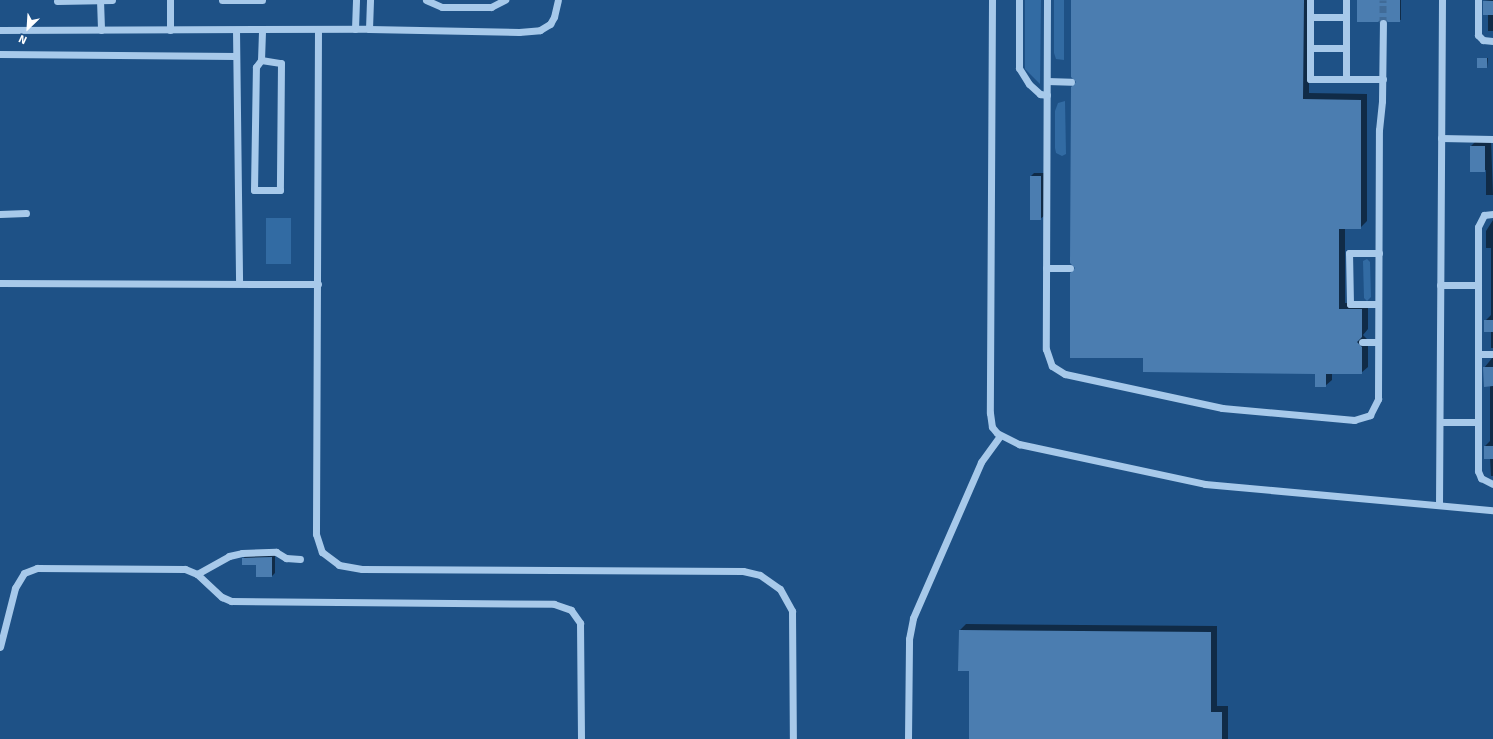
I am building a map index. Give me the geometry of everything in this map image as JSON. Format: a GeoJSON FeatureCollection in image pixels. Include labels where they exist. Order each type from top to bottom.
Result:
{"type":"FeatureCollection","features":[{"type":"Feature","properties":{"kind":"street"},"geometry":{"type":"LineString","coordinates":[[100,0],[101,30]]}},
{"type":"Feature","properties":{"kind":"street"},"geometry":{"type":"LineString","coordinates":[[57,1],[112,0]]}},
{"type":"Feature","properties":{"kind":"street"},"geometry":{"type":"LineString","coordinates":[[170,0],[170,30]]}},
{"type":"Feature","properties":{"kind":"street"},"geometry":{"type":"LineString","coordinates":[[222,0],[262,0]]}},
{"type":"Feature","properties":{"kind":"street"},"geometry":{"type":"LineString","coordinates":[[355,30],[356,0]]}},
{"type":"Feature","properties":{"kind":"street"},"geometry":{"type":"LineString","coordinates":[[369,30],[370,0]]}},
{"type":"Feature","properties":{"kind":"street"},"geometry":{"type":"LineString","coordinates":[[426,0],[442,7],[491,7],[505,0]]}},
{"type":"Feature","properties":{"kind":"street"},"geometry":{"type":"LineString","coordinates":[[0,30],[369,30],[531,32],[550,24],[554,17],[558,0]]}},
{"type":"Feature","properties":{"kind":"street"},"geometry":{"type":"LineString","coordinates":[[992,0],[990,413],[992,427],[1000,436],[1015,443],[1201,484],[1493,510]]}},
{"type":"Feature","properties":{"kind":"street"},"geometry":{"type":"LineString","coordinates":[[1019,0],[1019,68],[1029,84],[1040,94],[1047,95]]}},
{"type":"Feature","properties":{"kind":"street"},"geometry":{"type":"LineString","coordinates":[[1048,0],[1046,349],[1052,366],[1065,374],[1222,408],[1358,420],[1370,414],[1377,404],[1379,130],[1383,23]]}},
{"type":"Feature","properties":{"kind":"street"},"geometry":{"type":"LineString","coordinates":[[1310,0],[1310,78],[1382,79]]}},
{"type":"Feature","properties":{"kind":"street"},"geometry":{"type":"LineString","coordinates":[[1346,0],[1346,79]]}},
{"type":"Feature","properties":{"kind":"street"},"geometry":{"type":"LineString","coordinates":[[1439,505],[1442,0]]}},
{"type":"Feature","properties":{"kind":"street"},"geometry":{"type":"LineString","coordinates":[[1478,0],[1478,35],[1483,40],[1493,41]]}},
{"type":"Feature","properties":{"kind":"street"},"geometry":{"type":"LineString","coordinates":[[1310,17],[1346,17]]}},
{"type":"Feature","properties":{"kind":"street"},"geometry":{"type":"LineString","coordinates":[[236,30],[239,282]]}},
{"type":"Feature","properties":{"kind":"street"},"geometry":{"type":"LineString","coordinates":[[261,60],[281,63],[280,190],[254,190],[256,67],[261,60],[262,30]]}},
{"type":"Feature","properties":{"kind":"street"},"geometry":{"type":"LineString","coordinates":[[318,30],[316,534],[318,544],[328,558],[339,565],[362,570],[742,571],[760,575],[780,589],[792,611],[794,739]]}},
{"type":"Feature","properties":{"kind":"street"},"geometry":{"type":"LineString","coordinates":[[1310,48],[1346,48]]}},
{"type":"Feature","properties":{"kind":"street"},"geometry":{"type":"LineString","coordinates":[[0,54],[236,56]]}},
{"type":"Feature","properties":{"kind":"street"},"geometry":{"type":"LineString","coordinates":[[1047,81],[1071,82]]}},
{"type":"Feature","properties":{"kind":"street"},"geometry":{"type":"LineString","coordinates":[[1441,138],[1493,139]]}},
{"type":"Feature","properties":{"kind":"street"},"geometry":{"type":"LineString","coordinates":[[0,214],[26,213]]}},
{"type":"Feature","properties":{"kind":"street"},"geometry":{"type":"LineString","coordinates":[[1493,214],[1484,216],[1478,227],[1479,475],[1484,481],[1493,484]]}},
{"type":"Feature","properties":{"kind":"street"},"geometry":{"type":"LineString","coordinates":[[1378,304],[1350,304],[1349,253],[1379,253]]}},
{"type":"Feature","properties":{"kind":"street"},"geometry":{"type":"LineString","coordinates":[[1046,268],[1070,268]]}},
{"type":"Feature","properties":{"kind":"street"},"geometry":{"type":"LineString","coordinates":[[0,283],[239,282],[318,284]]}},
{"type":"Feature","properties":{"kind":"street"},"geometry":{"type":"LineString","coordinates":[[1440,285],[1478,285]]}},
{"type":"Feature","properties":{"kind":"street"},"geometry":{"type":"LineString","coordinates":[[1362,342],[1378,342]]}},
{"type":"Feature","properties":{"kind":"street"},"geometry":{"type":"LineString","coordinates":[[1478,354],[1493,354]]}},
{"type":"Feature","properties":{"kind":"street"},"geometry":{"type":"LineString","coordinates":[[1440,422],[1478,422]]}},
{"type":"Feature","properties":{"kind":"street"},"geometry":{"type":"LineString","coordinates":[[908,739],[909,639],[913,618],[980,462],[1000,436]]}},
{"type":"Feature","properties":{"kind":"street"},"geometry":{"type":"LineString","coordinates":[[197,574],[230,556],[242,553],[276,552],[286,558],[300,559]]}},
{"type":"Feature","properties":{"kind":"street"},"geometry":{"type":"LineString","coordinates":[[0,647],[15,588],[24,573],[32,568],[180,568],[197,574],[222,597],[231,600],[554,604],[566,607],[576,614],[581,628],[581,739]]}},
{"type":"Feature","properties":{"kind":"shaded area"},"geometry":{"type":"Polygon","coordinates":[[[1025,0],[1041,0],[1040,84],[1025,69],[1025,0]]]}},
{"type":"Feature","properties":{"kind":"shaded area"},"geometry":{"type":"Polygon","coordinates":[[[1054,0],[1064,0],[1064,60],[1056,59],[1054,53],[1054,0]]]}},
{"type":"Feature","properties":{"kind":"shaded area"},"geometry":{"type":"Polygon","coordinates":[[[1065,101],[1066,154],[1062,156],[1056,153],[1055,148],[1055,111],[1058,103],[1065,101]]]}},
{"type":"Feature","properties":{"kind":"shaded area"},"geometry":{"type":"Polygon","coordinates":[[[266,218],[291,218],[291,264],[266,264],[266,218]]]}},
{"type":"Feature","properties":{"kind":"shaded area"},"geometry":{"type":"Polygon","coordinates":[[[1367,259],[1370,262],[1371,297],[1367,301],[1364,298],[1363,261],[1367,259]]]}},
{"type":"Feature","properties":{"kind":"building"},"geometry":{"type":"Polygon","coordinates":[[[1071,0],[1304,0],[1303,99],[1361,100],[1361,229],[1339,229],[1339,309],[1362,309],[1362,337],[1357,342],[1362,347],[1362,374],[1326,374],[1326,387],[1315,387],[1315,374],[1143,372],[1143,358],[1070,358],[1070,273],[1075,268],[1070,263],[1071,87],[1076,82],[1071,77],[1071,0]]]}},
{"type":"Feature","properties":{"kind":"building"},"geometry":{"type":"Polygon","coordinates":[[[1357,0],[1400,0],[1400,22],[1388,22],[1383,18],[1378,22],[1357,22],[1357,0]]]}},
{"type":"Feature","properties":{"kind":"building"},"geometry":{"type":"Polygon","coordinates":[[[1483,1],[1493,1],[1493,15],[1483,15],[1483,1]]]}},
{"type":"Feature","properties":{"kind":"building"},"geometry":{"type":"Polygon","coordinates":[[[1477,58],[1487,58],[1487,68],[1477,68],[1477,58]]]}},
{"type":"Feature","properties":{"kind":"building"},"geometry":{"type":"Polygon","coordinates":[[[1470,146],[1485,146],[1485,172],[1470,172],[1470,146]]]}},
{"type":"Feature","properties":{"kind":"building"},"geometry":{"type":"Polygon","coordinates":[[[1030,176],[1041,176],[1041,220],[1030,220],[1030,176]]]}},
{"type":"Feature","properties":{"kind":"building"},"geometry":{"type":"Polygon","coordinates":[[[1484,320],[1493,320],[1493,332],[1484,332],[1484,320]]]}},
{"type":"Feature","properties":{"kind":"building"},"geometry":{"type":"Polygon","coordinates":[[[1483,367],[1493,367],[1493,386],[1484,387],[1483,367]]]}},
{"type":"Feature","properties":{"kind":"building"},"geometry":{"type":"Polygon","coordinates":[[[1484,446],[1493,446],[1493,459],[1484,459],[1484,446]]]}},
{"type":"Feature","properties":{"kind":"building"},"geometry":{"type":"Polygon","coordinates":[[[272,557],[272,577],[256,577],[256,565],[242,565],[242,558],[272,557]]]}},
{"type":"Feature","properties":{"kind":"building"},"geometry":{"type":"Polygon","coordinates":[[[959,630],[1211,632],[1211,712],[1222,712],[1222,739],[969,739],[969,671],[958,671],[959,630]]]}},
{"type":"Feature","properties":{"kind":"tunnel"},"geometry":{"type":"LineString","coordinates":[[1383,0],[1383,23]]}}]}
